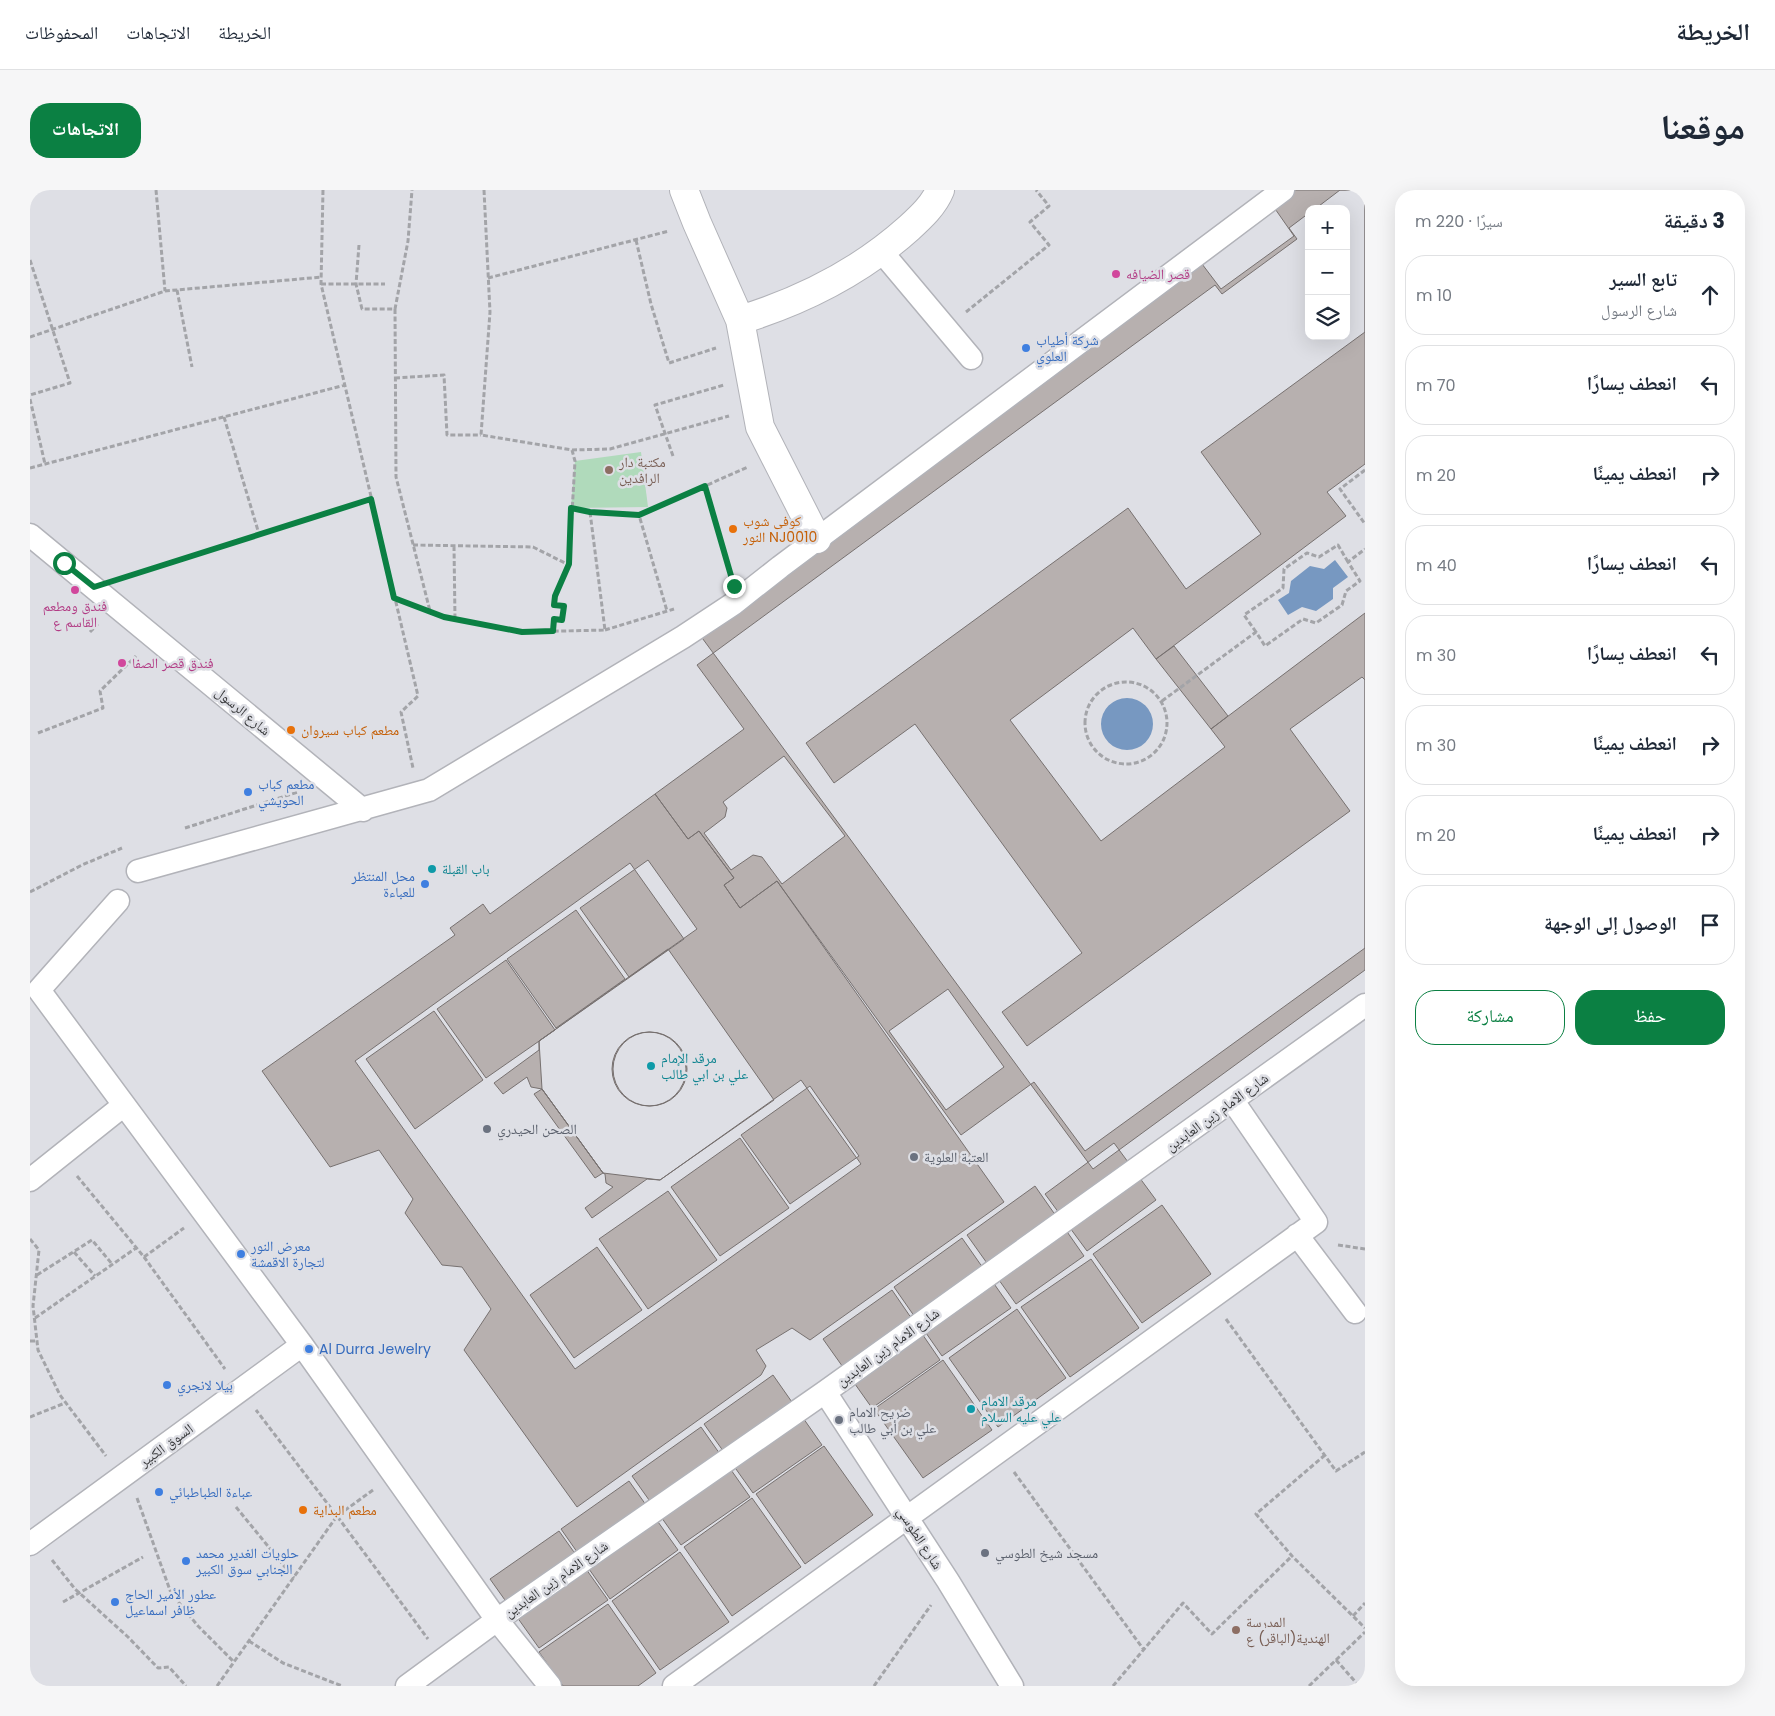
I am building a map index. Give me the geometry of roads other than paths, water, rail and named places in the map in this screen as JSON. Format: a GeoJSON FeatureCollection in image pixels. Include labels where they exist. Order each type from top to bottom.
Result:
{"type":"FeatureCollection","features":[{"type":"Feature","properties":{"kind":"street"},"geometry":{"type":"LineString","coordinates":[[684,190],[742,329],[760,427],[817,539]]}},
{"type":"Feature","properties":{"kind":"street"},"geometry":{"type":"LineString","coordinates":[[742,329],[769,312],[832,284],[881,251],[898,238],[926,211],[938,196],[940,190]]}},
{"type":"Feature","properties":{"kind":"street"},"geometry":{"type":"LineString","coordinates":[[138,871],[429,790],[683,637],[732,604],[1283,190]]}},
{"type":"Feature","properties":{"kind":"street"},"geometry":{"type":"LineString","coordinates":[[881,251],[971,358]]}},
{"type":"Feature","properties":{"kind":"street","name":"شارع الرسول"},"geometry":{"type":"LineString","coordinates":[[30,535],[362,810]]}},
{"type":"Feature","properties":{"kind":"street"},"geometry":{"type":"LineString","coordinates":[[118,901],[39,990],[302,1345],[497,1620],[550,1686]]}},
{"type":"Feature","properties":{"kind":"street","name":"شارع الامام زين العابدين"},"geometry":{"type":"LineString","coordinates":[[408,1686],[497,1620],[825,1392],[1365,1005]]}},
{"type":"Feature","properties":{"kind":"street"},"geometry":{"type":"LineString","coordinates":[[674,1686],[1316,1222],[1233,1101]]}},
{"type":"Feature","properties":{"kind":"street"},"geometry":{"type":"LineString","coordinates":[[30,1180],[124,1104]]}},
{"type":"Feature","properties":{"kind":"street"},"geometry":{"type":"LineString","coordinates":[[1297,1235],[1355,1312]]}},
{"type":"Feature","properties":{"kind":"street","name":"السوق الكبير"},"geometry":{"type":"LineString","coordinates":[[33,1542],[302,1345]]}},
{"type":"Feature","properties":{"kind":"street","name":"شارع الطوسي"},"geometry":{"type":"LineString","coordinates":[[825,1392],[948,1582],[1012,1686]]}},
{"type":"Feature","properties":{"kind":"water"},"geometry":{"type":"Polygon","coordinates":[[[1335,560],[1348,577],[1333,588],[1333,599],[1316,611],[1302,607],[1288,615],[1278,600],[1289,593],[1291,581],[1310,566],[1324,569],[1335,560]]]}},
{"type":"Feature","properties":{"kind":"water"},"geometry":{"type":"Polygon","coordinates":[[[1122,698],[1132,698],[1146,705],[1153,719],[1153,729],[1146,743],[1132,750],[1122,750],[1112,746],[1105,739],[1101,729],[1101,719],[1105,709],[1112,702],[1122,698]]]}},
{"type":"Feature","properties":{"kind":"place","name":"قصر الضيافه"},"geometry":{"type":"Point","coordinates":[1116,274]}},
{"type":"Feature","properties":{"kind":"place","name":"شركة أطياب العلوي"},"geometry":{"type":"Point","coordinates":[1026,348]}},
{"type":"Feature","properties":{"kind":"place","name":"مكتبة دار الرافدين"},"geometry":{"type":"Point","coordinates":[609,470]}},
{"type":"Feature","properties":{"kind":"place","name":"کوفی شوب النور NJ0010"},"geometry":{"type":"Point","coordinates":[733,529]}},
{"type":"Feature","properties":{"kind":"place","name":"فندق ومطعم القاسم ع"},"geometry":{"type":"Point","coordinates":[75,590]}},
{"type":"Feature","properties":{"kind":"place","name":"فندق قصر الصفا"},"geometry":{"type":"Point","coordinates":[122,663]}},
{"type":"Feature","properties":{"kind":"place","name":"مطعم كباب سيروان"},"geometry":{"type":"Point","coordinates":[291,730]}},
{"type":"Feature","properties":{"kind":"place","name":"مطعم كباب الحويشي"},"geometry":{"type":"Point","coordinates":[248,792]}},
{"type":"Feature","properties":{"kind":"place","name":"باب القبلة"},"geometry":{"type":"Point","coordinates":[432,869]}},
{"type":"Feature","properties":{"kind":"place","name":"محل المنتظر للعباءة"},"geometry":{"type":"Point","coordinates":[425,884]}},
{"type":"Feature","properties":{"kind":"place","name":"مرقد الإمام علي بن ابي طالب"},"geometry":{"type":"Point","coordinates":[651,1066]}},
{"type":"Feature","properties":{"kind":"place","name":"الصحن الحيدري"},"geometry":{"type":"Point","coordinates":[487,1129]}},
{"type":"Feature","properties":{"kind":"place","name":"العتبة العلوية"},"geometry":{"type":"Point","coordinates":[914,1157]}},
{"type":"Feature","properties":{"kind":"place","name":"معرض النور لتجارة الاقمشة"},"geometry":{"type":"Point","coordinates":[241,1254]}},
{"type":"Feature","properties":{"kind":"place","name":"Al Durra Jewelry"},"geometry":{"type":"Point","coordinates":[309,1349]}},
{"type":"Feature","properties":{"kind":"place","name":"بيلا لانجري"},"geometry":{"type":"Point","coordinates":[167,1385]}},
{"type":"Feature","properties":{"kind":"place","name":"مرقد الامام علي عليه السلام"},"geometry":{"type":"Point","coordinates":[971,1409]}},
{"type":"Feature","properties":{"kind":"place","name":"ضريح الامام علي بن أبي طالب"},"geometry":{"type":"Point","coordinates":[839,1420]}},
{"type":"Feature","properties":{"kind":"place","name":"عباءة الطباطبائي"},"geometry":{"type":"Point","coordinates":[159,1492]}},
{"type":"Feature","properties":{"kind":"place","name":"مطعم البداية"},"geometry":{"type":"Point","coordinates":[303,1510]}},
{"type":"Feature","properties":{"kind":"place","name":"مسجد شيخ الطوسي"},"geometry":{"type":"Point","coordinates":[985,1553]}},
{"type":"Feature","properties":{"kind":"place","name":"حلويات الغدير محمد الجنابي سوق الكبير"},"geometry":{"type":"Point","coordinates":[186,1561]}},
{"type":"Feature","properties":{"kind":"place","name":"عطور الأمير الحاج ظافر اسماعيل"},"geometry":{"type":"Point","coordinates":[115,1602]}},
{"type":"Feature","properties":{"kind":"place","name":"المدرسة الهندية(الباقر) ع"},"geometry":{"type":"Point","coordinates":[1236,1630]}}]}
